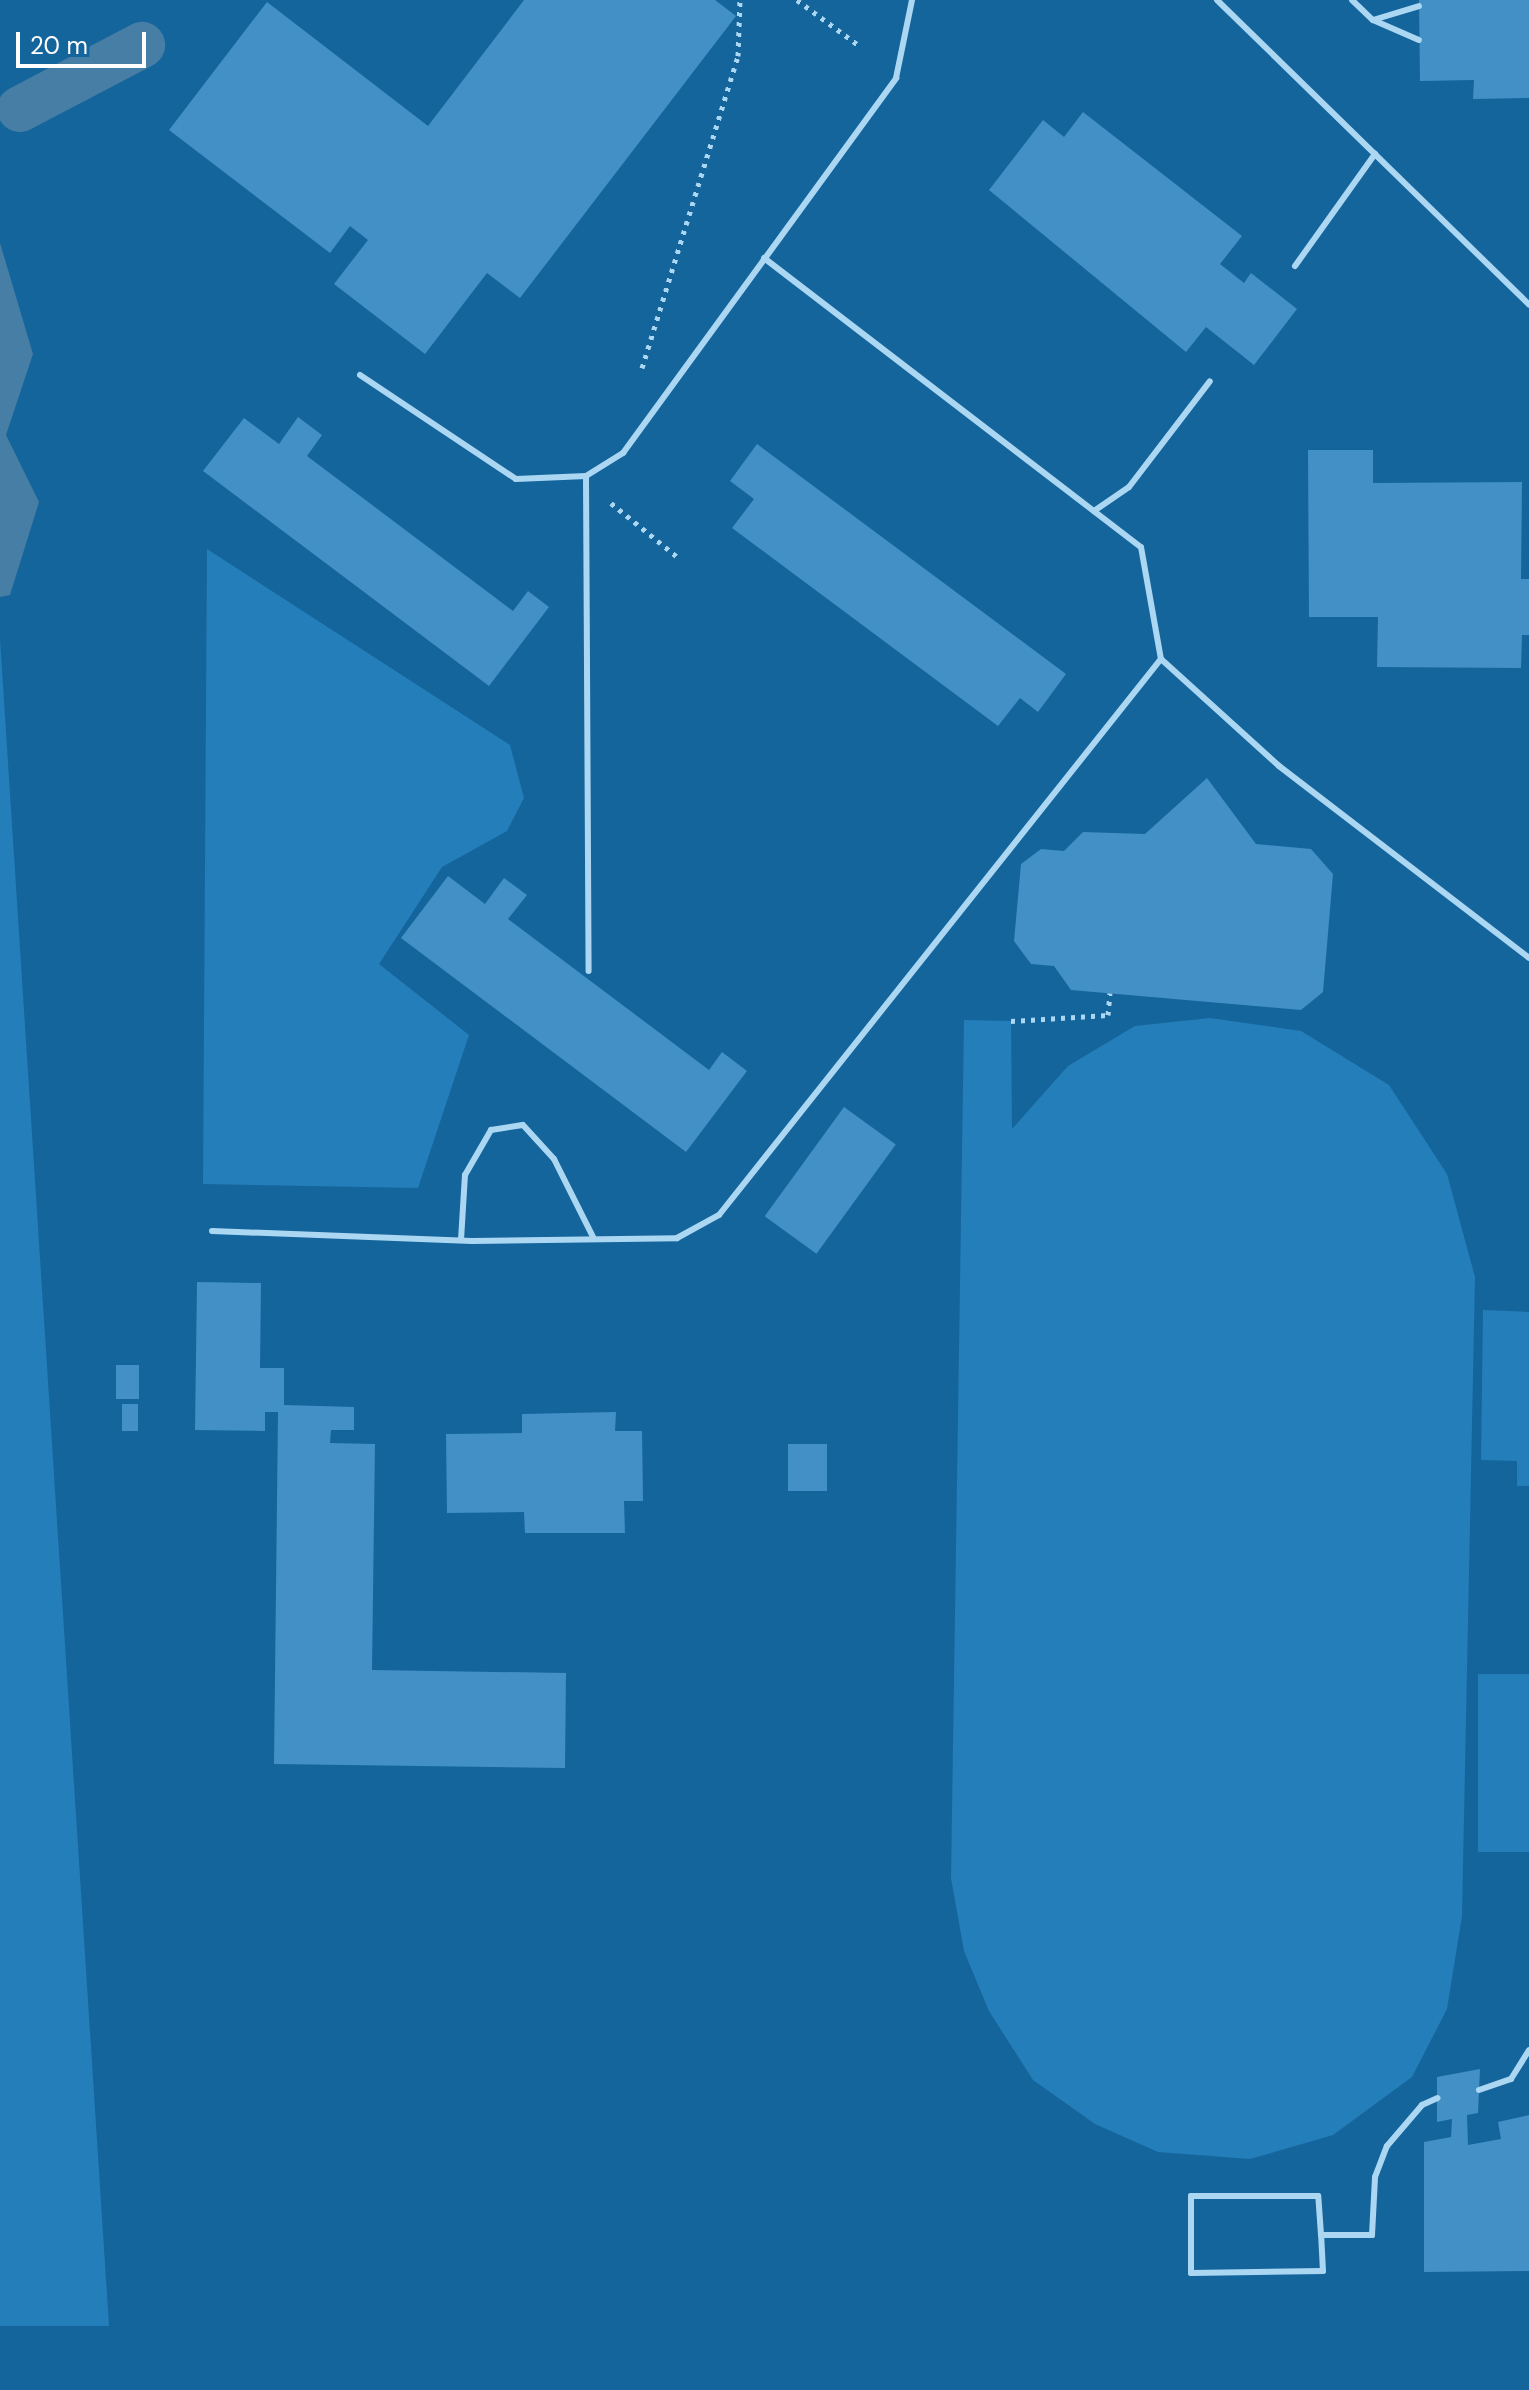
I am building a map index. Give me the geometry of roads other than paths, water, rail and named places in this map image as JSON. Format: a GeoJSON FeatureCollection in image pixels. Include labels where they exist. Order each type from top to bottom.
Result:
{"type":"FeatureCollection","features":[{"type":"Feature","properties":{"kind":"lane"},"geometry":{"type":"LineString","coordinates":[[360,375],[516,479],[586,476],[623,453],[896,78],[912,0]]}},
{"type":"Feature","properties":{"kind":"lane"},"geometry":{"type":"LineString","coordinates":[[1217,0],[1529,305]]}},
{"type":"Feature","properties":{"kind":"lane"},"geometry":{"type":"LineString","coordinates":[[1352,0],[1373,20],[1419,40]]}},
{"type":"Feature","properties":{"kind":"lane"},"geometry":{"type":"LineString","coordinates":[[1373,20],[1419,6]]}},
{"type":"Feature","properties":{"kind":"lane"},"geometry":{"type":"LineString","coordinates":[[1295,266],[1375,154]]}},
{"type":"Feature","properties":{"kind":"lane"},"geometry":{"type":"LineString","coordinates":[[764,258],[1141,547],[1161,659],[1279,766],[1529,958]]}},
{"type":"Feature","properties":{"kind":"lane"},"geometry":{"type":"LineString","coordinates":[[1094,511],[1129,487],[1210,381]]}},
{"type":"Feature","properties":{"kind":"lane"},"geometry":{"type":"LineString","coordinates":[[586,476],[589,971]]}},
{"type":"Feature","properties":{"kind":"lane"},"geometry":{"type":"LineString","coordinates":[[212,1231],[461,1240],[677,1238],[719,1215],[1161,659]]}},
{"type":"Feature","properties":{"kind":"lane"},"geometry":{"type":"LineString","coordinates":[[461,1240],[465,1175],[491,1130],[523,1125],[554,1159],[594,1239]]}},
{"type":"Feature","properties":{"kind":"lane"},"geometry":{"type":"LineString","coordinates":[[1479,2090],[1511,2079],[1529,2050]]}},
{"type":"Feature","properties":{"kind":"lane"},"geometry":{"type":"LineString","coordinates":[[1321,2235],[1372,2235],[1375,2177],[1387,2146],[1422,2105],[1438,2098]]}},
{"type":"Feature","properties":{"kind":"lane"},"geometry":{"type":"LineString","coordinates":[[1191,2196],[1318,2196],[1321,2235],[1323,2271],[1191,2273],[1191,2196]]}},
{"type":"Feature","properties":{"kind":"waterway"},"geometry":{"type":"LineString","coordinates":[[20,109],[142,45]]}}]}
